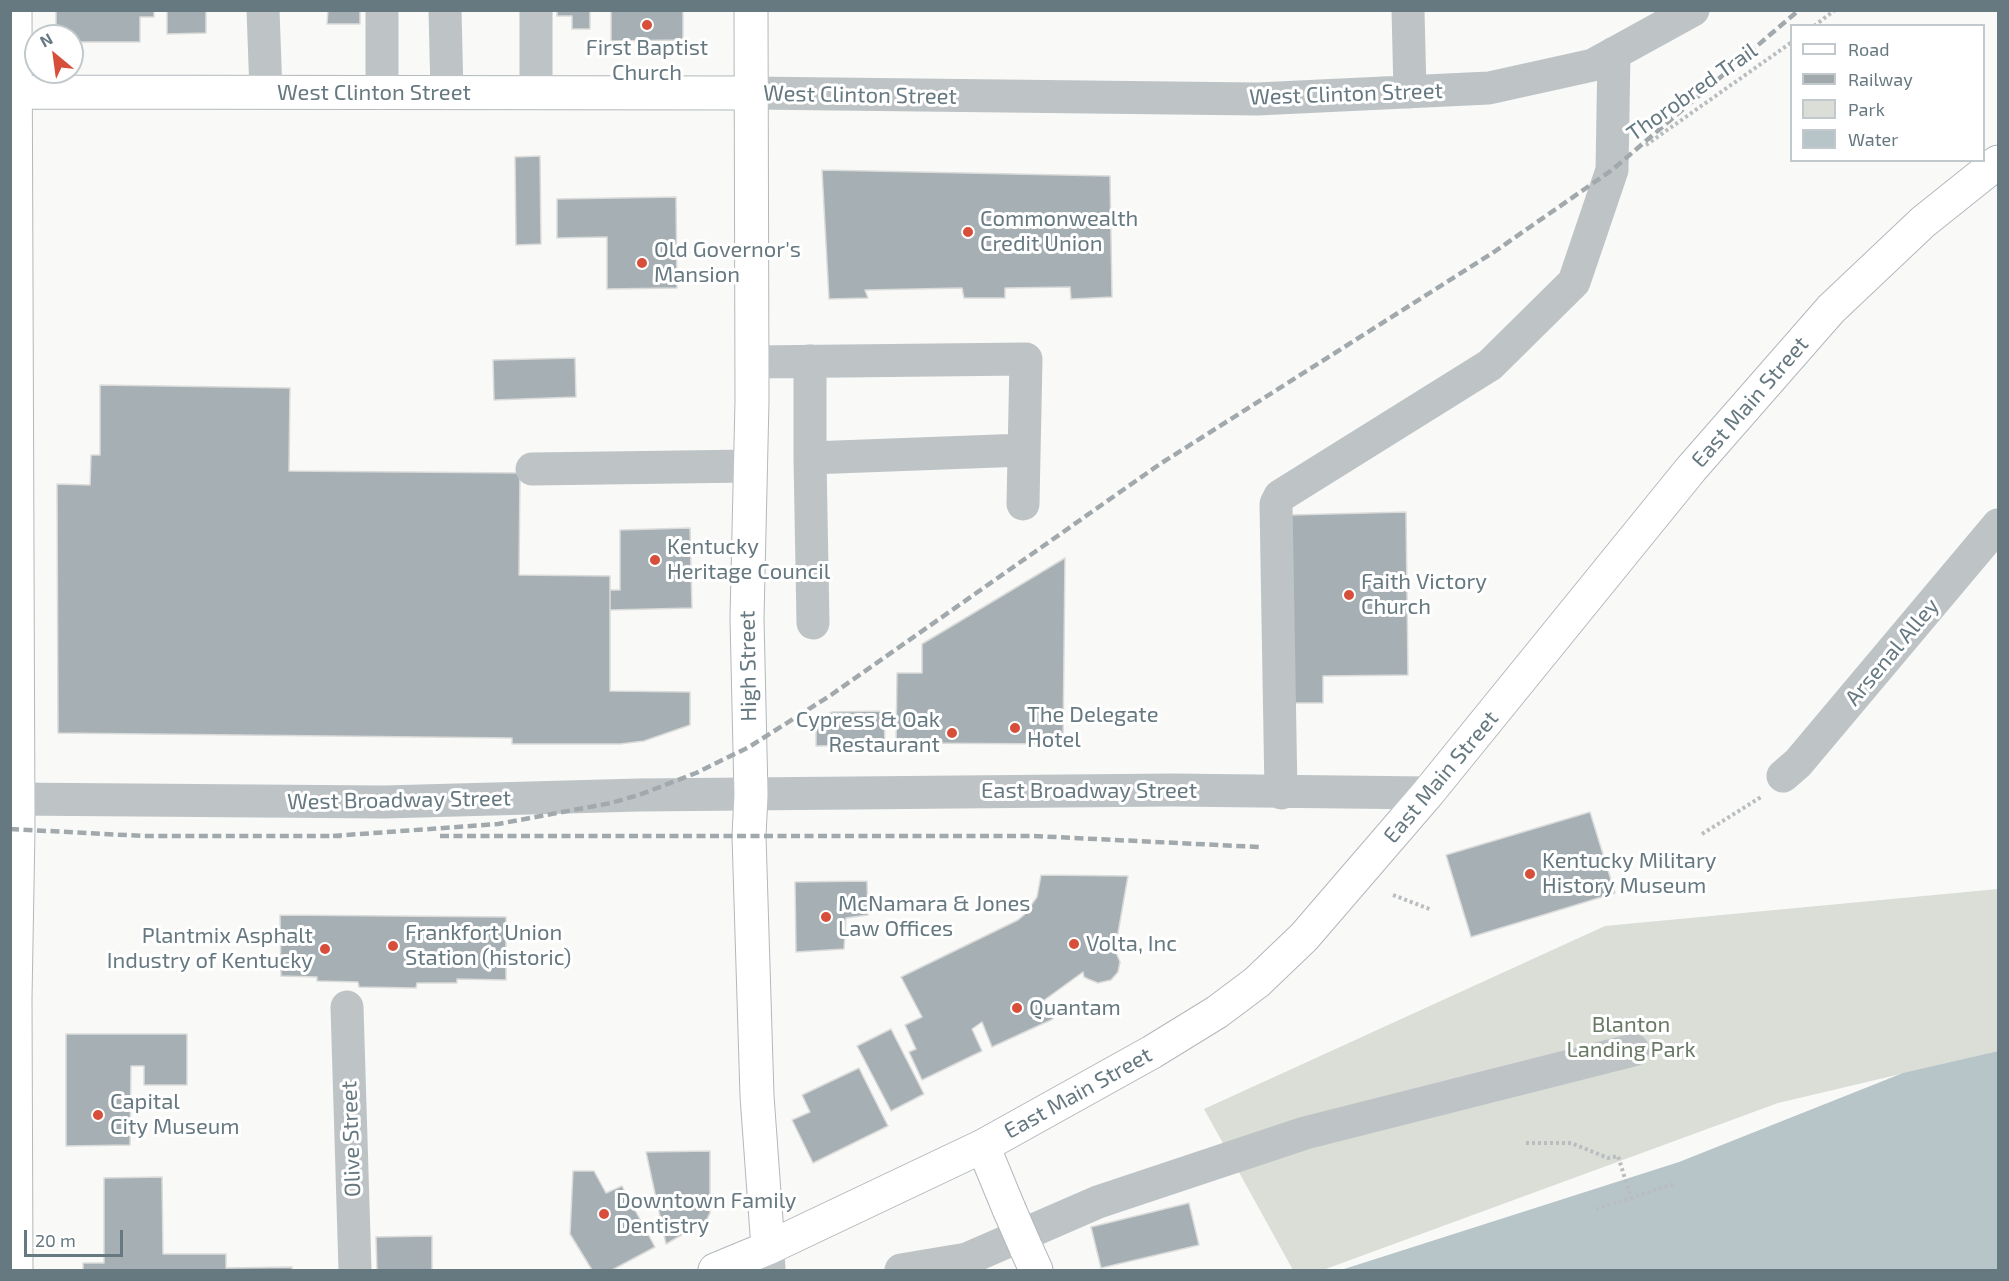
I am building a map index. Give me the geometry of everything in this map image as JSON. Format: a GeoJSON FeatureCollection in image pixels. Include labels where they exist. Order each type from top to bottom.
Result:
{"type":"FeatureCollection","features":[{"type":"Feature","properties":{"kind":"main road"},"geometry":{"type":"LineString","coordinates":[[15,10],[12,92],[13,337],[25,799],[14,840],[16,1270]]}},
{"type":"Feature","properties":{"kind":"main road","name":"High Street"},"geometry":{"type":"LineString","coordinates":[[751,10],[752,362],[747,618],[751,795],[749,836],[756,1060],[768,1259]]}},
{"type":"Feature","properties":{"kind":"main road","name":"West Clinton Street"},"geometry":{"type":"LineString","coordinates":[[12,92],[752,93]]}},
{"type":"Feature","properties":{"kind":"main road","name":"East Main Street"},"geometry":{"type":"LineString","coordinates":[[715,1270],[768,1259],[983,1146],[1152,1052],[1217,1012],[1257,982],[1304,937],[1428,794],[1691,469],[1831,309],[1923,222],[1998,162]]}},
{"type":"Feature","properties":{"kind":"main road"},"geometry":{"type":"LineString","coordinates":[[983,1146],[1031,1259]]}},
{"type":"Feature","properties":{"kind":"street"},"geometry":{"type":"LineString","coordinates":[[262,10],[267,93]]}},
{"type":"Feature","properties":{"kind":"street"},"geometry":{"type":"LineString","coordinates":[[382,10],[382,93]]}},
{"type":"Feature","properties":{"kind":"street"},"geometry":{"type":"LineString","coordinates":[[445,10],[447,93]]}},
{"type":"Feature","properties":{"kind":"street"},"geometry":{"type":"LineString","coordinates":[[536,10],[536,93]]}},
{"type":"Feature","properties":{"kind":"street"},"geometry":{"type":"LineString","coordinates":[[1408,10],[1410,92]]}},
{"type":"Feature","properties":{"kind":"street","name":"West Clinton Street"},"geometry":{"type":"LineString","coordinates":[[752,93],[1257,99],[1489,88],[1593,65],[1614,53],[1659,19],[1693,10]]}},
{"type":"Feature","properties":{"kind":"street"},"geometry":{"type":"LineString","coordinates":[[1281,793],[1276,504],[1280,496],[1490,365],[1574,282],[1612,170],[1614,53]]}},
{"type":"Feature","properties":{"kind":"street"},"geometry":{"type":"LineString","coordinates":[[752,362],[1026,359],[1023,504]]}},
{"type":"Feature","properties":{"kind":"street"},"geometry":{"type":"LineString","coordinates":[[810,361],[813,623]]}},
{"type":"Feature","properties":{"kind":"street"},"geometry":{"type":"LineString","coordinates":[[810,458],[1024,450]]}},
{"type":"Feature","properties":{"kind":"street"},"geometry":{"type":"LineString","coordinates":[[532,469],[751,466]]}},
{"type":"Feature","properties":{"kind":"street","name":"Arsenal Alley"},"geometry":{"type":"LineString","coordinates":[[1783,776],[1798,763],[1998,525]]}},
{"type":"Feature","properties":{"kind":"street","name":"East Broadway Street"},"geometry":{"type":"LineString","coordinates":[[751,795],[1172,790],[1428,794]]}},
{"type":"Feature","properties":{"kind":"street","name":"West Broadway Street"},"geometry":{"type":"LineString","coordinates":[[25,799],[384,802],[639,795],[751,795]]}},
{"type":"Feature","properties":{"kind":"street","name":"Olive Street"},"geometry":{"type":"LineString","coordinates":[[347,1008],[355,1270]]}},
{"type":"Feature","properties":{"kind":"street"},"geometry":{"type":"LineString","coordinates":[[901,1270],[967,1258],[1098,1202],[1305,1132],[1633,1050]]}},
{"type":"Feature","properties":{"kind":"path"},"geometry":{"type":"LineString","coordinates":[[1817,24],[1836,10]]}},
{"type":"Feature","properties":{"kind":"path","name":"Thorobred Trail"},"geometry":{"type":"LineString","coordinates":[[1612,170],[1790,43]]}},
{"type":"Feature","properties":{"kind":"path"},"geometry":{"type":"LineString","coordinates":[[1702,834],[1756,801],[1783,776]]}},
{"type":"Feature","properties":{"kind":"path"},"geometry":{"type":"LineString","coordinates":[[1393,895],[1432,910]]}},
{"type":"Feature","properties":{"kind":"path"},"geometry":{"type":"LineString","coordinates":[[1526,1143],[1571,1143],[1608,1158],[1618,1156],[1631,1198]]}},
{"type":"Feature","properties":{"kind":"path"},"geometry":{"type":"LineString","coordinates":[[1596,1209],[1674,1184]]}},
{"type":"Feature","properties":{"kind":"green space","name":"Blanton Landing Park"},"geometry":{"type":"Polygon","coordinates":[[[1998,889],[1998,1051],[1778,1103],[1323,1270],[1293,1270],[1204,1109],[1605,926],[1998,889]]]}},
{"type":"Feature","properties":{"kind":"water"},"geometry":{"type":"Polygon","coordinates":[[[1998,1051],[1998,1270],[1341,1270],[1679,1162],[1903,1073],[1998,1051]]]}},
{"type":"Feature","properties":{"kind":"building"},"geometry":{"type":"Polygon","coordinates":[[[56,10],[154,10],[154,17],[140,17],[140,42],[84,42],[84,24],[56,24],[56,10]]]}},
{"type":"Feature","properties":{"kind":"building"},"geometry":{"type":"Polygon","coordinates":[[[167,10],[206,10],[206,33],[167,34],[167,10]]]}},
{"type":"Feature","properties":{"kind":"building"},"geometry":{"type":"Polygon","coordinates":[[[328,10],[360,10],[360,24],[327,24],[328,10]]]}},
{"type":"Feature","properties":{"kind":"building"},"geometry":{"type":"Polygon","coordinates":[[[557,10],[590,10],[590,29],[572,29],[572,16],[557,16],[557,10]]]}},
{"type":"Feature","properties":{"kind":"building","name":"First Baptist Church"},"geometry":{"type":"Polygon","coordinates":[[[611,10],[683,10],[683,40],[611,41],[611,10]]]}},
{"type":"Feature","properties":{"kind":"building"},"geometry":{"type":"Polygon","coordinates":[[[540,156],[541,244],[516,245],[515,157],[540,156]]]}},
{"type":"Feature","properties":{"kind":"building","name":"Commonwealth Credit Union"},"geometry":{"type":"Polygon","coordinates":[[[822,170],[1110,176],[1112,297],[1071,299],[1070,287],[1005,288],[1005,298],[964,298],[962,288],[865,290],[868,298],[829,299],[822,170]]]}},
{"type":"Feature","properties":{"kind":"building","name":"Old Governor's Mansion"},"geometry":{"type":"Polygon","coordinates":[[[676,197],[677,288],[607,289],[607,237],[557,238],[557,199],[676,197]]]}},
{"type":"Feature","properties":{"kind":"building"},"geometry":{"type":"Polygon","coordinates":[[[575,358],[576,397],[494,400],[493,360],[575,358]]]}},
{"type":"Feature","properties":{"kind":"building"},"geometry":{"type":"Polygon","coordinates":[[[100,385],[290,388],[289,471],[520,473],[519,575],[610,576],[610,691],[690,692],[690,725],[644,741],[620,744],[512,744],[512,738],[58,733],[57,484],[90,485],[91,455],[100,455],[100,385]]]}},
{"type":"Feature","properties":{"kind":"building","name":"Faith Victory Church"},"geometry":{"type":"Polygon","coordinates":[[[1406,512],[1408,675],[1323,676],[1323,703],[1293,703],[1291,515],[1406,512]]]}},
{"type":"Feature","properties":{"kind":"building","name":"Kentucky Heritage Council"},"geometry":{"type":"Polygon","coordinates":[[[690,528],[692,608],[610,610],[610,590],[620,590],[620,530],[690,528]]]}},
{"type":"Feature","properties":{"kind":"building"},"geometry":{"type":"Polygon","coordinates":[[[1065,558],[1063,744],[896,743],[897,673],[922,673],[922,644],[1065,558]]]}},
{"type":"Feature","properties":{"kind":"building"},"geometry":{"type":"Polygon","coordinates":[[[884,711],[885,745],[816,746],[816,725],[821,718],[832,712],[884,711]]]}},
{"type":"Feature","properties":{"kind":"building","name":"Kentucky Military History Museum"},"geometry":{"type":"Polygon","coordinates":[[[1590,812],[1615,893],[1471,937],[1446,855],[1590,812]]]}},
{"type":"Feature","properties":{"kind":"building"},"geometry":{"type":"Polygon","coordinates":[[[1041,875],[1128,876],[1115,950],[1120,962],[1118,972],[1111,980],[1098,983],[1084,977],[1083,972],[1043,1001],[1053,1019],[992,1047],[982,1022],[972,1029],[982,1051],[922,1080],[909,1052],[916,1049],[905,1025],[922,1017],[901,977],[1018,920],[1037,897],[1041,875]]]}},
{"type":"Feature","properties":{"kind":"building","name":"McNamara & Jones Law Offices"},"geometry":{"type":"Polygon","coordinates":[[[867,881],[868,915],[846,918],[844,949],[796,952],[795,882],[867,881]]]}},
{"type":"Feature","properties":{"kind":"building","name":"Frankfort Union Station (historic)"},"geometry":{"type":"Polygon","coordinates":[[[280,915],[506,917],[506,980],[457,979],[457,983],[417,983],[416,988],[359,987],[358,982],[317,981],[317,977],[281,976],[280,915]]]}},
{"type":"Feature","properties":{"kind":"building"},"geometry":{"type":"Polygon","coordinates":[[[891,1029],[924,1094],[891,1111],[857,1046],[891,1029]]]}},
{"type":"Feature","properties":{"kind":"building","name":"Capital City Museum"},"geometry":{"type":"Polygon","coordinates":[[[66,1034],[187,1034],[187,1085],[144,1085],[144,1066],[131,1066],[130,1145],[66,1146],[66,1034]]]}},
{"type":"Feature","properties":{"kind":"building"},"geometry":{"type":"Polygon","coordinates":[[[859,1068],[888,1126],[813,1163],[792,1120],[810,1112],[802,1095],[859,1068]]]}},
{"type":"Feature","properties":{"kind":"building"},"geometry":{"type":"Polygon","coordinates":[[[710,1151],[710,1213],[706,1221],[666,1244],[646,1152],[710,1151]]]}},
{"type":"Feature","properties":{"kind":"building","name":"Downtown Family Dentistry"},"geometry":{"type":"Polygon","coordinates":[[[573,1171],[594,1171],[606,1193],[622,1186],[655,1247],[612,1270],[592,1270],[570,1234],[573,1171]]]}},
{"type":"Feature","properties":{"kind":"building"},"geometry":{"type":"Polygon","coordinates":[[[162,1177],[163,1254],[226,1254],[226,1268],[292,1267],[292,1270],[83,1270],[83,1263],[104,1263],[104,1178],[162,1177]]]}},
{"type":"Feature","properties":{"kind":"building"},"geometry":{"type":"Polygon","coordinates":[[[1189,1203],[1199,1245],[1101,1268],[1091,1227],[1189,1203]]]}},
{"type":"Feature","properties":{"kind":"building"},"geometry":{"type":"Polygon","coordinates":[[[432,1236],[432,1270],[377,1270],[376,1237],[432,1236]]]}},
{"type":"Feature","properties":{"kind":"railway"},"geometry":{"type":"LineString","coordinates":[[333,836],[498,824],[611,803],[696,773],[749,747],[831,695],[1160,464],[1494,252],[1612,170],[1799,10]]}},
{"type":"Feature","properties":{"kind":"railway"},"geometry":{"type":"LineString","coordinates":[[10,829],[144,836],[341,836]]}},
{"type":"Feature","properties":{"kind":"railway"},"geometry":{"type":"LineString","coordinates":[[440,836],[1034,836],[1259,847]]}},
{"type":"Feature","properties":{"kind":"place","name":"First Baptist Church"},"geometry":{"type":"Point","coordinates":[647,25]}},
{"type":"Feature","properties":{"kind":"place","name":"Commonwealth Credit Union"},"geometry":{"type":"Point","coordinates":[968,232]}},
{"type":"Feature","properties":{"kind":"place","name":"Old Governor's Mansion"},"geometry":{"type":"Point","coordinates":[642,263]}},
{"type":"Feature","properties":{"kind":"place","name":"Kentucky Heritage Council"},"geometry":{"type":"Point","coordinates":[655,560]}},
{"type":"Feature","properties":{"kind":"place","name":"Faith Victory Church"},"geometry":{"type":"Point","coordinates":[1349,595]}},
{"type":"Feature","properties":{"kind":"place","name":"The Delegate Hotel"},"geometry":{"type":"Point","coordinates":[1015,728]}},
{"type":"Feature","properties":{"kind":"place","name":"Cypress & Oak Restaurant"},"geometry":{"type":"Point","coordinates":[952,733]}},
{"type":"Feature","properties":{"kind":"place","name":"Kentucky Military History Museum"},"geometry":{"type":"Point","coordinates":[1530,874]}},
{"type":"Feature","properties":{"kind":"place","name":"McNamara & Jones Law Offices"},"geometry":{"type":"Point","coordinates":[826,917]}},
{"type":"Feature","properties":{"kind":"place","name":"Volta, Inc"},"geometry":{"type":"Point","coordinates":[1074,944]}},
{"type":"Feature","properties":{"kind":"place","name":"Frankfort Union Station (historic)"},"geometry":{"type":"Point","coordinates":[393,946]}},
{"type":"Feature","properties":{"kind":"place","name":"Plantmix Asphalt Industry of Kentucky"},"geometry":{"type":"Point","coordinates":[325,949]}},
{"type":"Feature","properties":{"kind":"place","name":"Quantam"},"geometry":{"type":"Point","coordinates":[1017,1008]}},
{"type":"Feature","properties":{"kind":"place","name":"Capital City Museum"},"geometry":{"type":"Point","coordinates":[98,1115]}},
{"type":"Feature","properties":{"kind":"place","name":"Downtown Family Dentistry"},"geometry":{"type":"Point","coordinates":[604,1214]}}]}
